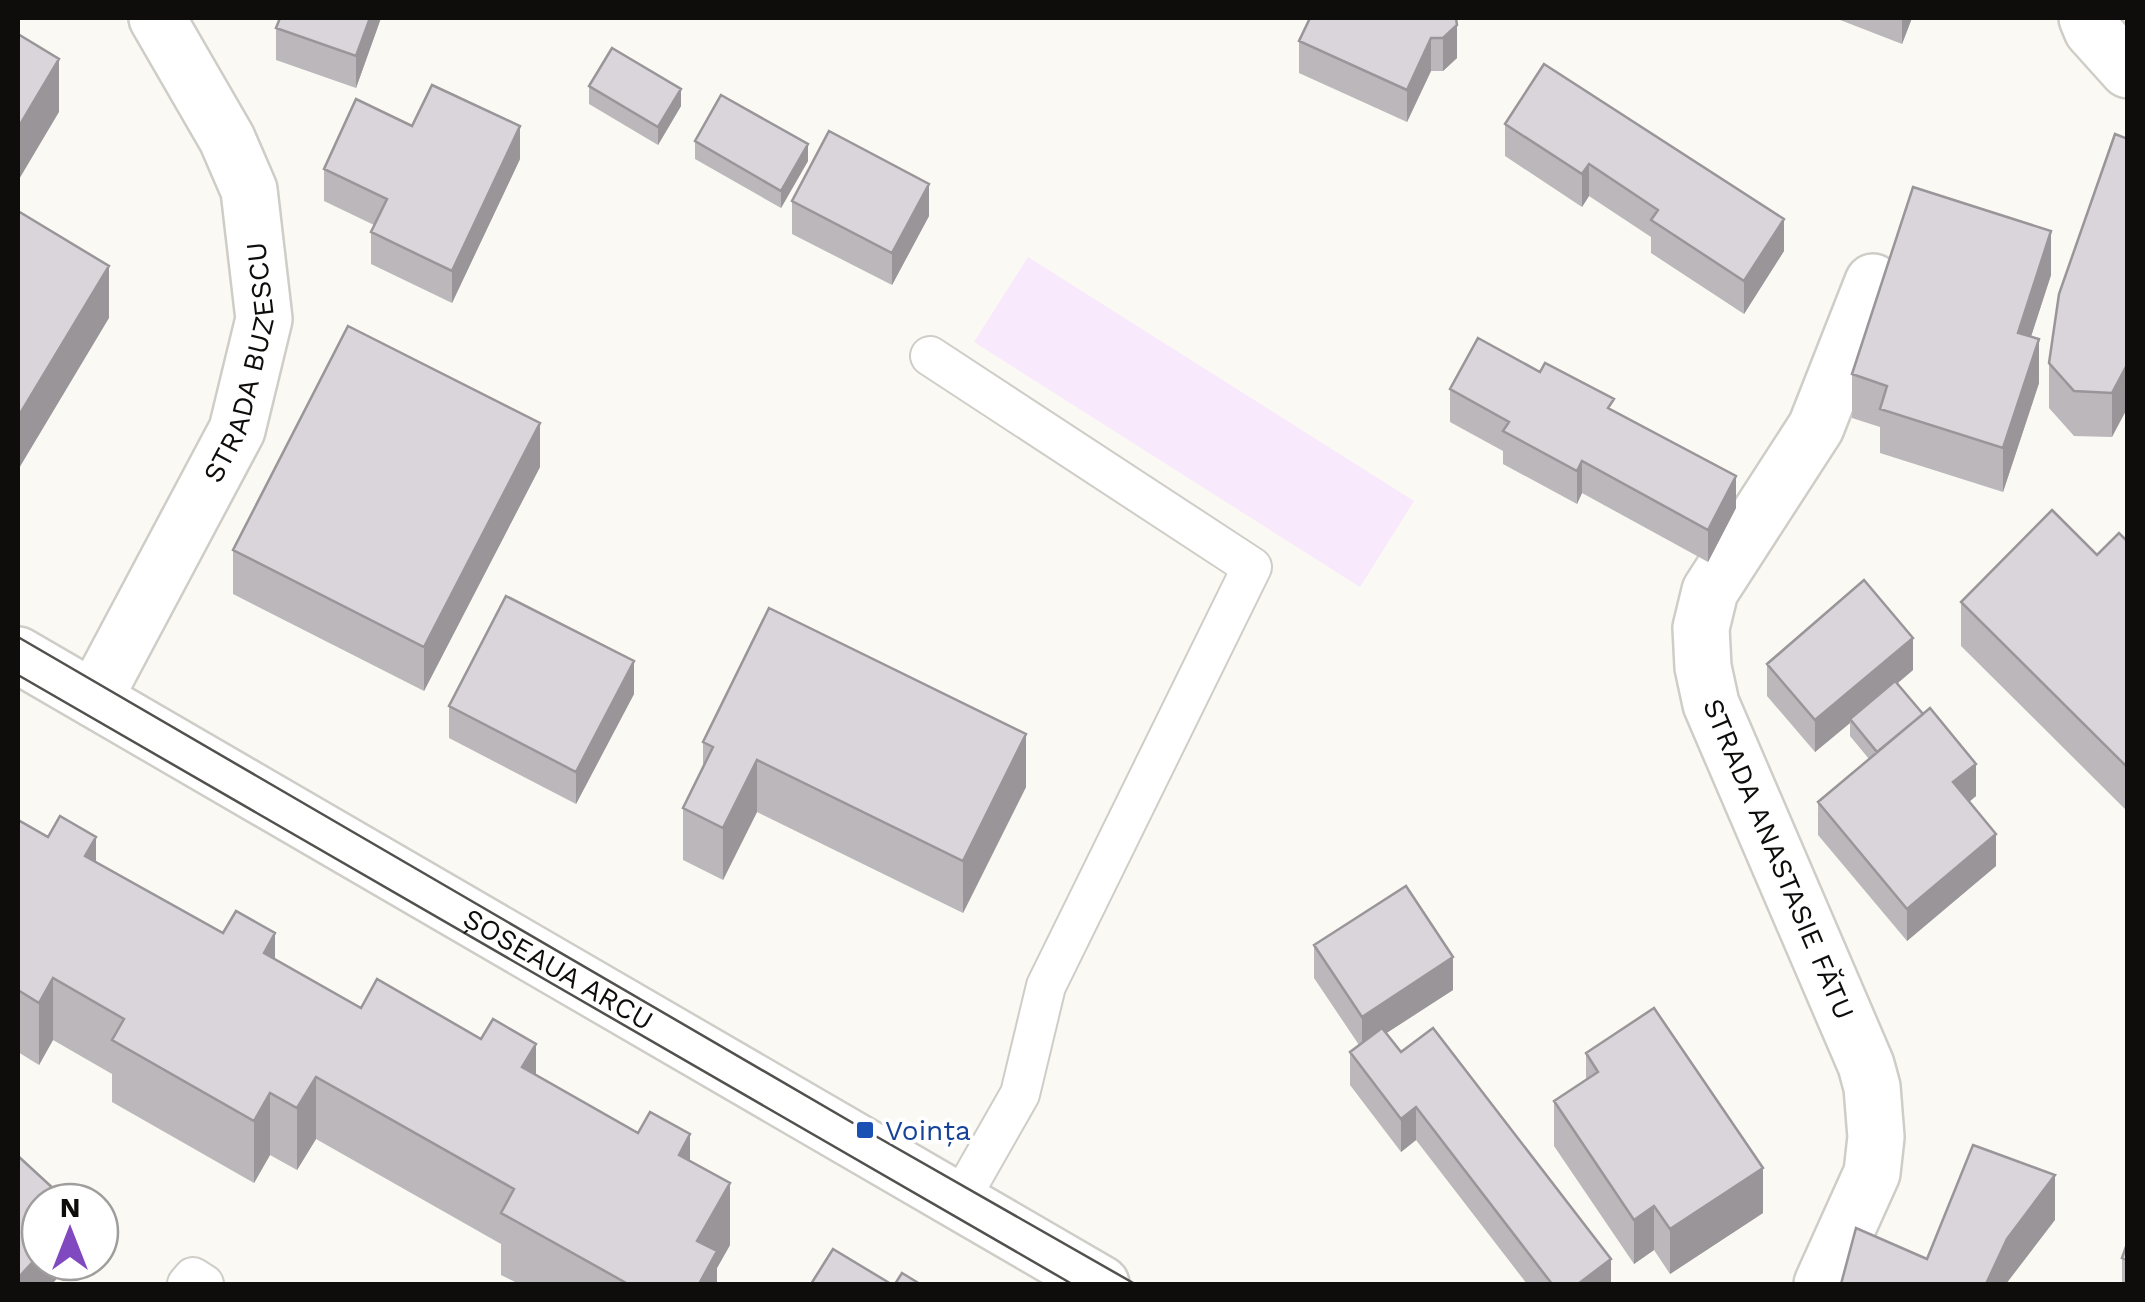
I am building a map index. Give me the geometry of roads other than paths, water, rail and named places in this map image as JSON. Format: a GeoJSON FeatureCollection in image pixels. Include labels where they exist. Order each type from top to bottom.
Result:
{"type":"FeatureCollection","features":[{"type":"Feature","properties":{"kind":"street","name":"STRADA BUZESCU"},"geometry":{"type":"LineString","coordinates":[[94,698],[237,430],[264,320],[249,190],[227,139],[157,18]]}},
{"type":"Feature","properties":{"kind":"street"},"geometry":{"type":"LineString","coordinates":[[2087,18],[2092,30],[2128,70]]}},
{"type":"Feature","properties":{"kind":"street","name":"STRADA ANASTASIE FĂTU"},"geometry":{"type":"LineString","coordinates":[[1822,1284],[1872,1173],[1876,1138],[1872,1087],[1866,1065],[1710,704],[1702,667],[1701,628],[1710,590],[1816,428],[1873,282]]}},
{"type":"Feature","properties":{"kind":"street","name":"ȘOSEAUA ARCU"},"geometry":{"type":"LineString","coordinates":[[18,654],[1101,1284]]}},
{"type":"Feature","properties":{"kind":"lane"},"geometry":{"type":"LineString","coordinates":[[930,356],[1252,567],[1046,986],[1020,1094],[958,1203]]}},
{"type":"Feature","properties":{"kind":"lane"},"geometry":{"type":"LineString","coordinates":[[188,1284],[193,1277],[204,1284]]}},
{"type":"Feature","properties":{"kind":"tram line"},"geometry":{"type":"LineString","coordinates":[[18,637],[1135,1284]]}},
{"type":"Feature","properties":{"kind":"tram line"},"geometry":{"type":"LineString","coordinates":[[18,675],[1072,1284]]}},
{"type":"Feature","properties":{"kind":"place","name":"Voința"},"geometry":{"type":"Point","coordinates":[865,1130]}}]}
